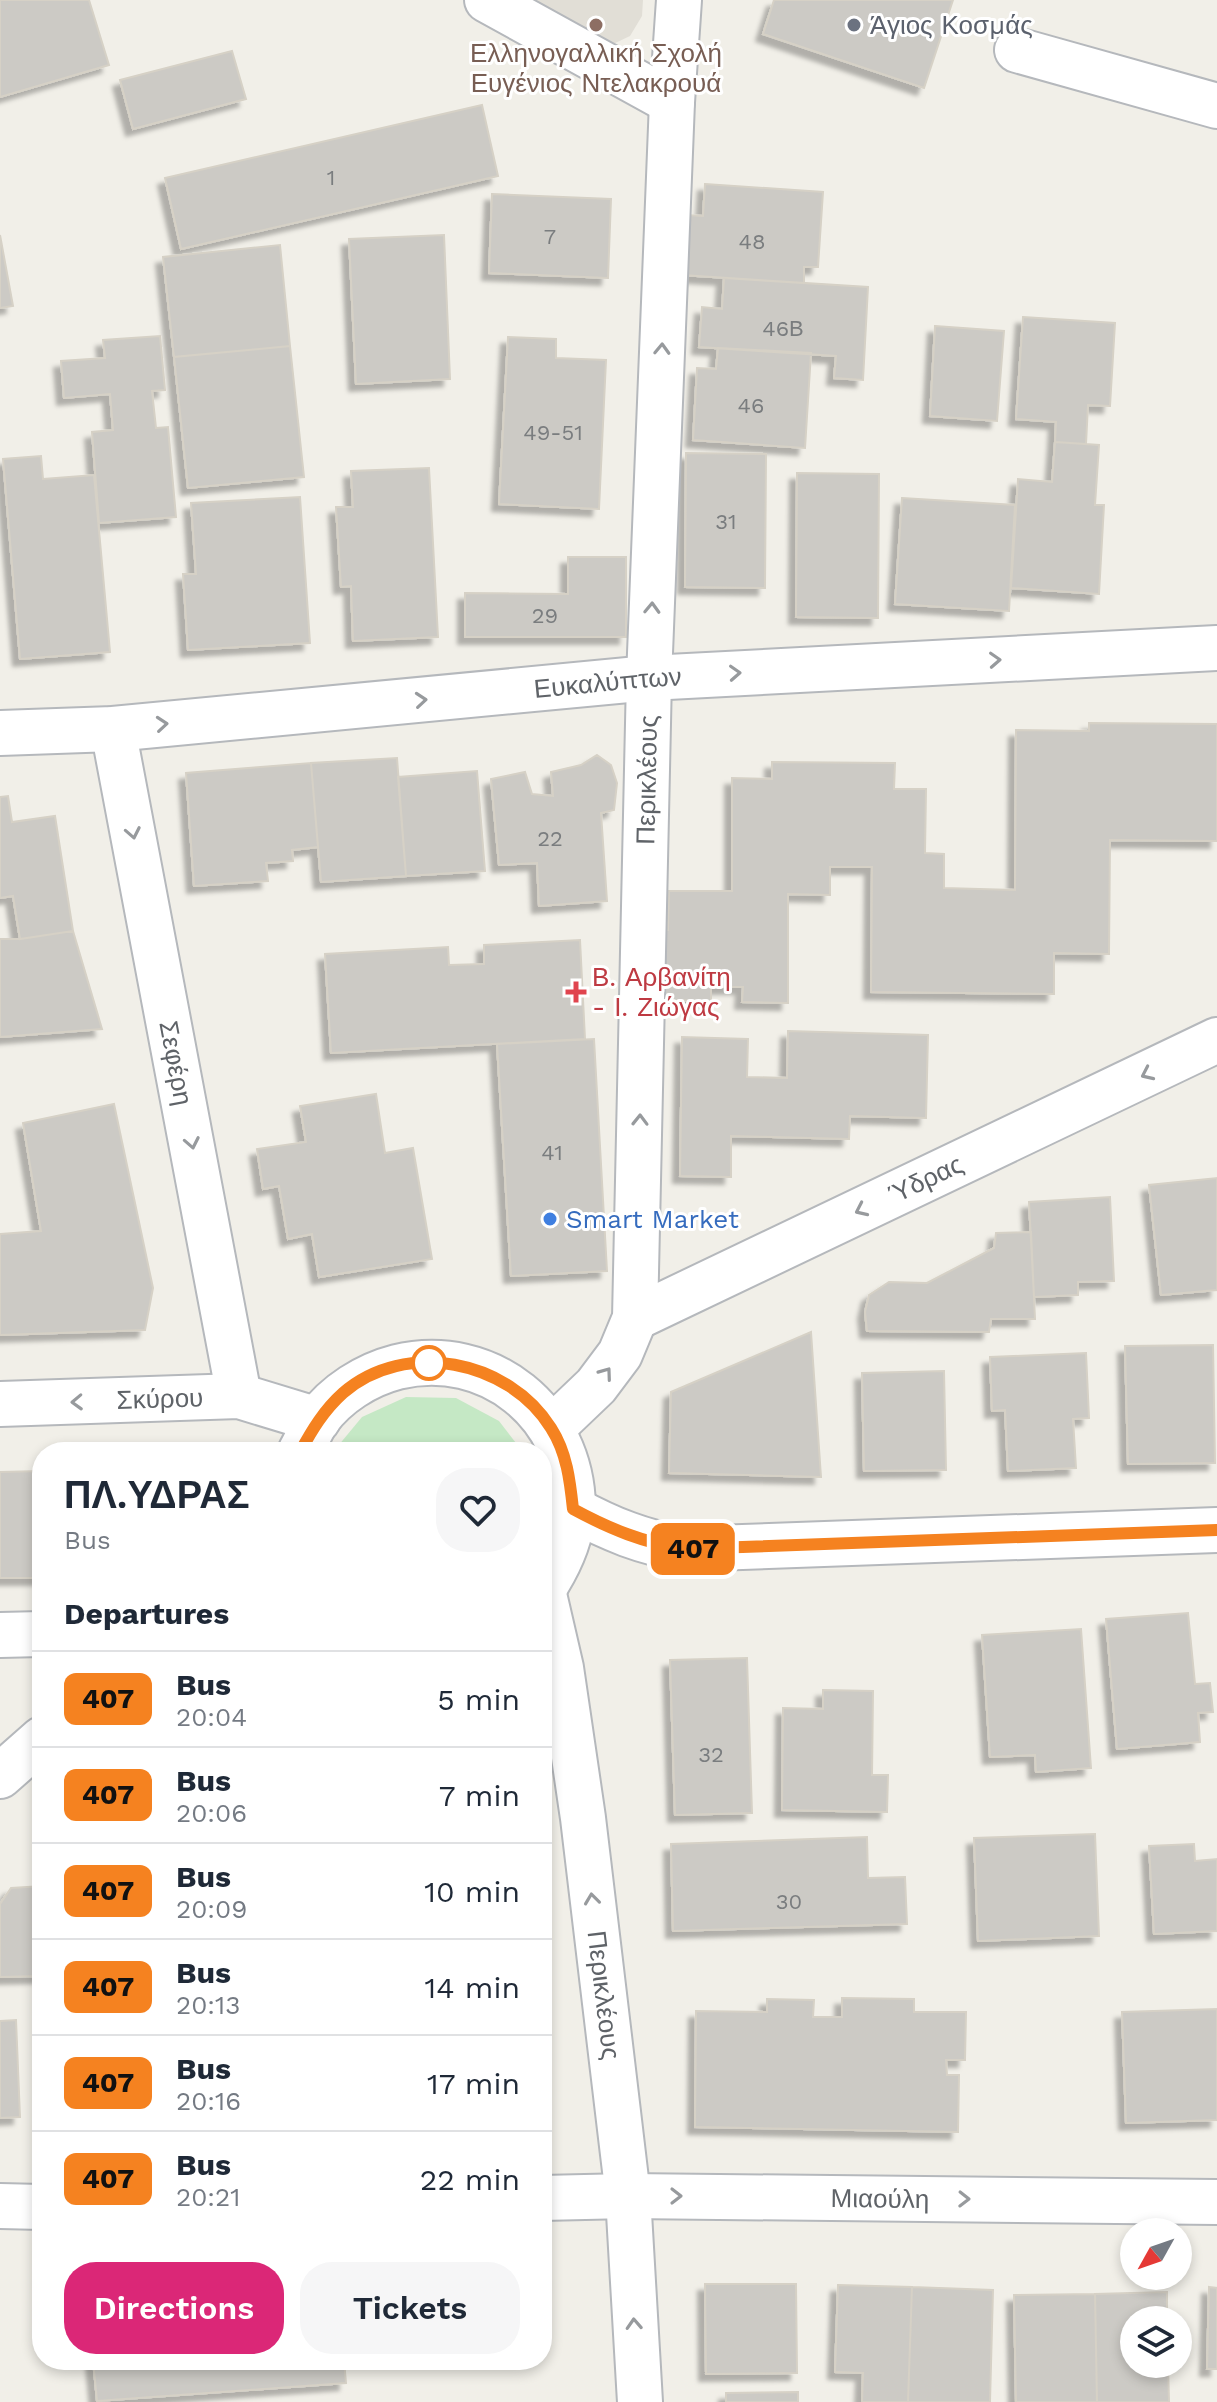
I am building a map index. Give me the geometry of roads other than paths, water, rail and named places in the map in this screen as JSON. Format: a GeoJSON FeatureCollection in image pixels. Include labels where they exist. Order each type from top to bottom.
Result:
{"type":"FeatureCollection","features":[{"type":"Feature","properties":{"kind":"street"},"geometry":{"type":"LineString","coordinates":[[487,0],[672,102]]}},
{"type":"Feature","properties":{"kind":"street","name":"Περικλέους"},"geometry":{"type":"LineString","coordinates":[[552,1428],[596,1386],[620,1354],[635,1318],[649,678],[672,102],[679,0]]}},
{"type":"Feature","properties":{"kind":"street"},"geometry":{"type":"LineString","coordinates":[[1017,50],[1217,106]]}},
{"type":"Feature","properties":{"kind":"street","name":"Ευκαλύπτων"},"geometry":{"type":"LineString","coordinates":[[0,733],[113,729],[649,678],[1217,648]]}},
{"type":"Feature","properties":{"kind":"street","name":"Σεφέρη"},"geometry":{"type":"LineString","coordinates":[[113,729],[239,1396]]}},
{"type":"Feature","properties":{"kind":"street","name":"Ύδρας"},"geometry":{"type":"LineString","coordinates":[[635,1318],[1217,1040]]}},
{"type":"Feature","properties":{"kind":"street"},"geometry":{"type":"LineString","coordinates":[[309,1436],[345,1392],[378,1372],[417,1362],[456,1363],[493,1376],[526,1398],[552,1428],[569,1467],[573,1509],[564,1553],[552,1575]]}},
{"type":"Feature","properties":{"kind":"street","name":"Σκύρου"},"geometry":{"type":"LineString","coordinates":[[0,1404],[239,1396],[309,1436]]}},
{"type":"Feature","properties":{"kind":"street"},"geometry":{"type":"LineString","coordinates":[[573,1509],[613,1530],[651,1544],[685,1549],[1217,1530]]}},
{"type":"Feature","properties":{"kind":"street","name":"Περικλέους"},"geometry":{"type":"LineString","coordinates":[[552,1630],[561,1668],[583,1818],[628,2196],[640,2402]]}},
{"type":"Feature","properties":{"kind":"street"},"geometry":{"type":"LineString","coordinates":[[0,1635],[32,1634]]}},
{"type":"Feature","properties":{"kind":"street"},"geometry":{"type":"LineString","coordinates":[[0,1776],[32,1748]]}},
{"type":"Feature","properties":{"kind":"street","name":"Μιαούλη"},"geometry":{"type":"LineString","coordinates":[[552,2198],[1217,2202]]}},
{"type":"Feature","properties":{"kind":"street"},"geometry":{"type":"LineString","coordinates":[[0,2206],[32,2207]]}},
{"type":"Feature","properties":{"kind":"place","name":"Ελληνογαλλική Σχολή Ευγένιος Ντελακρουά"},"geometry":{"type":"Point","coordinates":[596,25]}},
{"type":"Feature","properties":{"kind":"place","name":"Άγιος Κοσμάς"},"geometry":{"type":"Point","coordinates":[854,25]}},
{"type":"Feature","properties":{"kind":"place","name":"Β. Αρβανίτη - Ι. Ζιώγας"},"geometry":{"type":"Point","coordinates":[576,992]}},
{"type":"Feature","properties":{"kind":"place","name":"Smart Market"},"geometry":{"type":"Point","coordinates":[550,1219]}}]}
